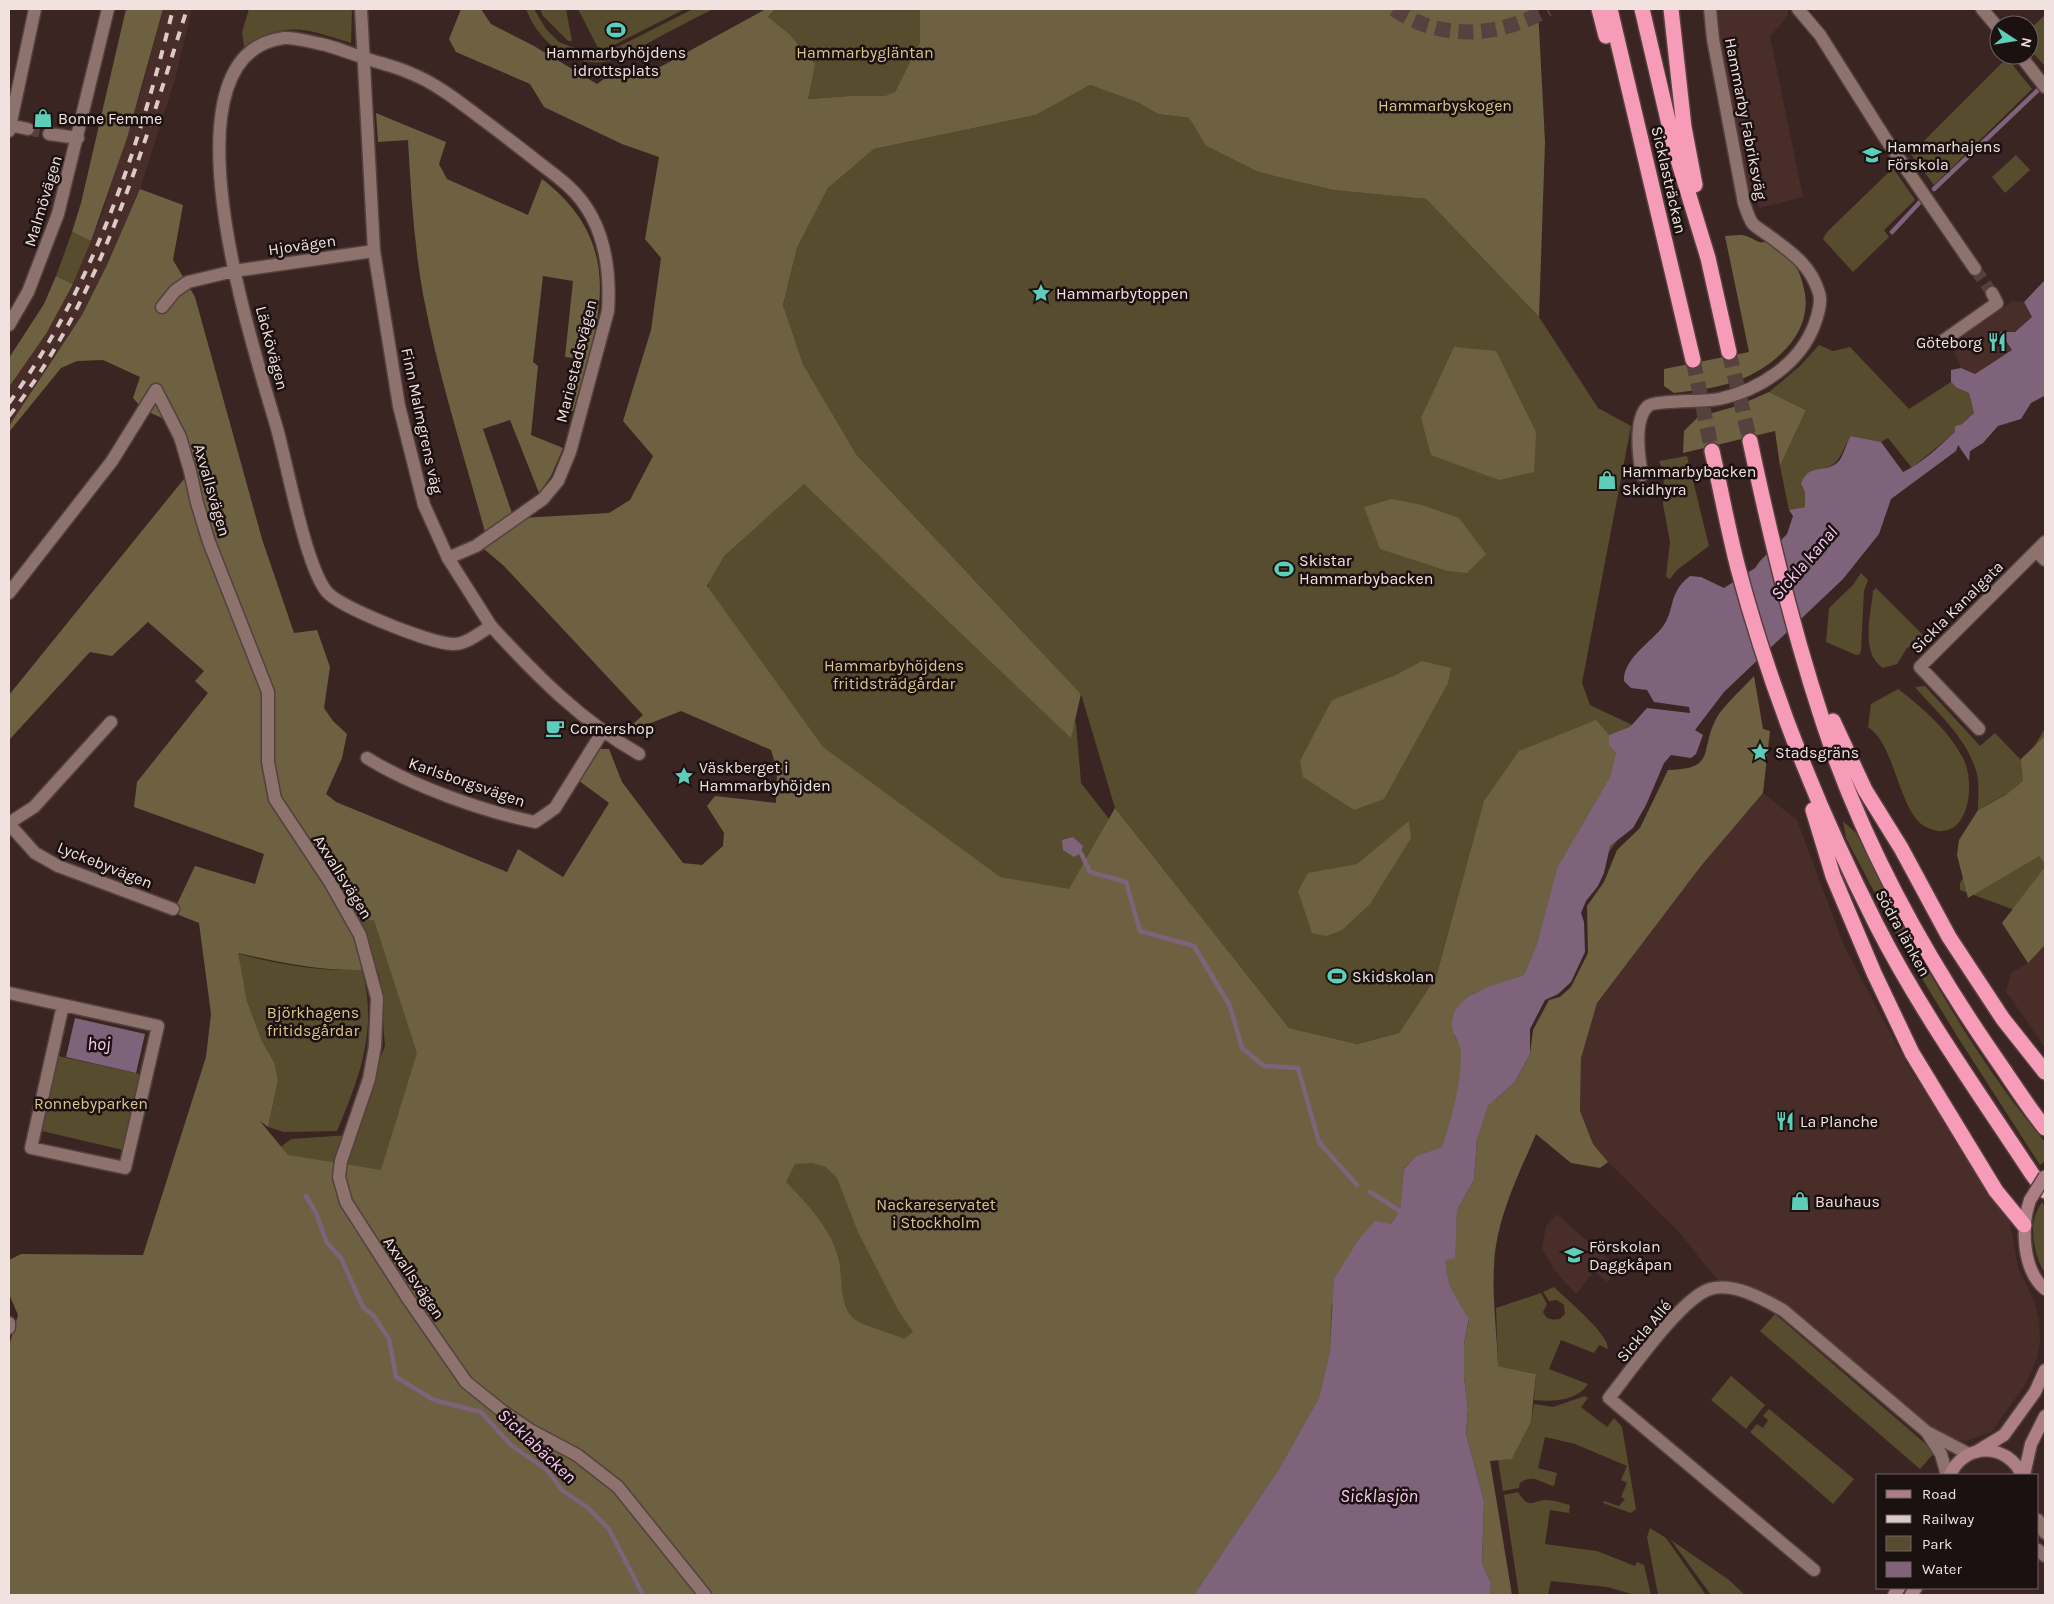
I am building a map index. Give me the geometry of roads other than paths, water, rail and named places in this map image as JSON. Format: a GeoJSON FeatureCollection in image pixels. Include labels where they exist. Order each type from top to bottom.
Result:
{"type":"FeatureCollection","features":[{"type":"Feature","properties":{"kind":"highway"},"geometry":{"type":"LineString","coordinates":[[1599,9],[1610,51],[1629,90]]}},
{"type":"Feature","properties":{"kind":"highway","name":"Sicklasträckan"},"geometry":{"type":"LineString","coordinates":[[1610,9],[1693,360]]}},
{"type":"Feature","properties":{"kind":"highway","name":"Sicklasträckan"},"geometry":{"type":"LineString","coordinates":[[1642,9],[1676,150],[1708,258],[1729,352]]}},
{"type":"Feature","properties":{"kind":"highway"},"geometry":{"type":"LineString","coordinates":[[1672,9],[1684,126],[1708,258]]}},
{"type":"Feature","properties":{"kind":"highway"},"geometry":{"type":"LineString","coordinates":[[1750,441],[1771,540],[1801,648],[1852,764],[1950,937],[2003,1019],[2045,1072]]}},
{"type":"Feature","properties":{"kind":"highway","name":"Södra länken"},"geometry":{"type":"LineString","coordinates":[[1712,451],[1738,568],[1769,671],[1786,720],[1833,835],[1878,928],[1922,1003],[2032,1174],[2045,1191]]}},
{"type":"Feature","properties":{"kind":"highway","name":"Södra länken"},"geometry":{"type":"LineString","coordinates":[[1801,648],[1836,760],[1897,897],[1942,977],[2045,1128]]}},
{"type":"Feature","properties":{"kind":"highway"},"geometry":{"type":"LineString","coordinates":[[1786,720],[1833,876],[1878,982],[1912,1052],[1996,1191],[2024,1225]]}},
{"type":"Feature","properties":{"kind":"main road"},"geometry":{"type":"LineString","coordinates":[[2044,1291],[2027,1257],[2024,1225],[2030,1200],[2045,1176]]}},
{"type":"Feature","properties":{"kind":"main road"},"geometry":{"type":"LineString","coordinates":[[1950,1474],[1958,1463],[2004,1435],[2035,1392],[2045,1370]]}},
{"type":"Feature","properties":{"kind":"main road"},"geometry":{"type":"LineString","coordinates":[[2023,1474],[2031,1444],[2045,1416]]}},
{"type":"Feature","properties":{"kind":"main road"},"geometry":{"type":"LineString","coordinates":[[1972,1453],[1992,1450],[2006,1456],[2022,1474]]}},
{"type":"Feature","properties":{"kind":"street"},"geometry":{"type":"LineString","coordinates":[[28,129],[9,127],[35,9]]}},
{"type":"Feature","properties":{"kind":"street","name":"Malmövägen"},"geometry":{"type":"LineString","coordinates":[[9,325],[28,292],[46,250],[78,138],[108,9]]}},
{"type":"Feature","properties":{"kind":"street","name":"Finn Malmgrens väg"},"geometry":{"type":"LineString","coordinates":[[361,9],[362,58],[374,251],[399,406],[424,506],[448,558],[491,626],[543,681],[603,731],[639,754]]}},
{"type":"Feature","properties":{"kind":"street","name":"Hammarby Fabriksväg"},"geometry":{"type":"LineString","coordinates":[[1642,476],[1637,443],[1642,417],[1647,407],[1654,402],[1673,403],[1718,399],[1764,382],[1791,360],[1810,338],[1818,314],[1820,296],[1813,276],[1801,259],[1753,224],[1744,203],[1713,39],[1710,9]]}},
{"type":"Feature","properties":{"kind":"street"},"geometry":{"type":"LineString","coordinates":[[1798,9],[1820,36],[1885,138],[1975,269]]}},
{"type":"Feature","properties":{"kind":"street","name":"Läckövägen"},"geometry":{"type":"LineString","coordinates":[[362,58],[339,48],[286,38],[269,43],[249,53],[230,79],[221,110],[219,158],[223,209],[234,271],[308,551],[327,592],[356,610],[437,642],[456,645],[491,626]]}},
{"type":"Feature","properties":{"kind":"street","name":"Mariestadsvägen"},"geometry":{"type":"LineString","coordinates":[[362,58],[410,72],[433,84],[477,115],[568,186],[586,207],[601,235],[606,258],[610,286],[608,311],[570,452],[558,481],[543,499],[492,535],[476,546],[448,558]]}},
{"type":"Feature","properties":{"kind":"street"},"geometry":{"type":"LineString","coordinates":[[2028,65],[2045,87]]}},
{"type":"Feature","properties":{"kind":"street","name":"Malmövägen"},"geometry":{"type":"LineString","coordinates":[[49,134],[78,138]]}},
{"type":"Feature","properties":{"kind":"street","name":"Hjovägen"},"geometry":{"type":"LineString","coordinates":[[234,271],[374,251]]}},
{"type":"Feature","properties":{"kind":"street"},"geometry":{"type":"LineString","coordinates":[[162,307],[175,291],[188,282],[234,271]]}},
{"type":"Feature","properties":{"kind":"street"},"geometry":{"type":"LineString","coordinates":[[1940,343],[1998,303],[1992,293]]}},
{"type":"Feature","properties":{"kind":"street","name":"Axvallsvägen"},"geometry":{"type":"LineString","coordinates":[[9,593],[112,461],[156,390],[180,437],[190,471],[196,503],[209,542],[268,692],[268,762],[275,799],[330,882],[360,935],[377,998],[375,1046],[368,1079],[341,1161],[339,1177],[346,1202],[407,1298],[466,1382],[502,1411],[545,1439],[577,1455],[618,1487],[705,1595]]}},
{"type":"Feature","properties":{"kind":"street","name":"Sickla Kanalgata"},"geometry":{"type":"LineString","coordinates":[[1979,729],[1920,667],[2042,551]]}},
{"type":"Feature","properties":{"kind":"street","name":"Lyckebyvägen"},"geometry":{"type":"LineString","coordinates":[[111,722],[34,807],[9,824],[35,853],[58,866],[173,909]]}},
{"type":"Feature","properties":{"kind":"street","name":"Karlsborgsvägen"},"geometry":{"type":"LineString","coordinates":[[367,758],[390,772],[449,796],[535,822],[555,808],[603,731]]}},
{"type":"Feature","properties":{"kind":"street"},"geometry":{"type":"LineString","coordinates":[[9,993],[158,1026],[125,1168],[31,1148],[63,1005]]}},
{"type":"Feature","properties":{"kind":"street","name":"Sickla Allé"},"geometry":{"type":"LineString","coordinates":[[1814,1570],[1609,1398],[1681,1311],[1700,1295],[1711,1289],[1732,1289],[1762,1298],[1783,1310],[1927,1432],[1972,1453]]}},
{"type":"Feature","properties":{"kind":"street"},"geometry":{"type":"LineString","coordinates":[[9,1323],[9,1328]]}},
{"type":"Feature","properties":{"kind":"street","name":"Sickla Allé"},"geometry":{"type":"LineString","coordinates":[[1927,1432],[1941,1454],[1949,1474]]}},
{"type":"Feature","properties":{"kind":"street"},"geometry":{"type":"LineString","coordinates":[[2039,1522],[2045,1533]]}},
{"type":"Feature","properties":{"kind":"water","name":"Sicklasjön"},"geometry":{"type":"Polygon","coordinates":[[[2045,280],[2044,396],[2031,403],[2021,419],[1998,426],[1983,443],[1970,451],[1969,461],[1958,445],[1956,451],[1891,499],[1879,534],[1843,579],[1724,692],[1695,730],[1703,735],[1696,754],[1691,758],[1671,755],[1664,763],[1646,805],[1633,828],[1610,846],[1604,873],[1598,886],[1586,901],[1581,913],[1584,922],[1585,952],[1571,982],[1558,994],[1545,1000],[1530,1029],[1530,1054],[1515,1082],[1488,1106],[1477,1140],[1474,1180],[1457,1210],[1455,1258],[1446,1260],[1446,1268],[1449,1283],[1460,1306],[1469,1319],[1464,1343],[1464,1377],[1468,1408],[1466,1433],[1484,1501],[1482,1563],[1491,1583],[1490,1595],[1194,1595],[1279,1469],[1319,1398],[1330,1351],[1334,1279],[1359,1239],[1375,1221],[1391,1224],[1400,1211],[1404,1169],[1416,1156],[1442,1147],[1455,1100],[1461,1065],[1461,1049],[1452,1027],[1454,1012],[1460,1004],[1480,991],[1524,975],[1537,944],[1557,868],[1610,777],[1616,753],[1609,745],[1609,735],[1630,727],[1647,708],[1690,713],[1689,707],[1654,702],[1647,690],[1631,688],[1624,681],[1625,673],[1632,659],[1666,622],[1678,589],[1690,576],[1701,577],[1724,588],[1755,568],[1787,534],[1793,516],[1789,510],[1805,507],[1805,492],[1801,484],[1804,477],[1813,470],[1829,467],[1839,461],[1851,436],[1881,442],[1903,472],[1924,459],[1955,432],[1955,426],[1962,424],[1974,413],[1969,393],[1957,388],[1951,382],[1951,370],[1961,368],[1975,374],[2012,350],[2000,332],[2015,332],[2032,317],[2024,302],[2045,280]]]}},
{"type":"Feature","properties":{"kind":"water"},"geometry":{"type":"Polygon","coordinates":[[[1073,837],[1083,846],[1081,853],[1074,857],[1063,850],[1062,840],[1073,837]]]}},
{"type":"Feature","properties":{"kind":"water","name":"hoj"},"geometry":{"type":"Polygon","coordinates":[[[75,1018],[145,1034],[136,1073],[66,1057],[75,1018]]]}},
{"type":"Feature","properties":{"kind":"waterway"},"geometry":{"type":"LineString","coordinates":[[1934,189],[2038,90]]}},
{"type":"Feature","properties":{"kind":"waterway"},"geometry":{"type":"LineString","coordinates":[[1892,232],[1920,202]]}},
{"type":"Feature","properties":{"kind":"waterway"},"geometry":{"type":"LineString","coordinates":[[1081,853],[1090,872],[1126,882],[1140,931],[1194,946],[1230,1006],[1242,1048],[1264,1066],[1298,1068],[1319,1142],[1357,1185]]}},
{"type":"Feature","properties":{"kind":"waterway"},"geometry":{"type":"LineString","coordinates":[[1370,1192],[1400,1211]]}},
{"type":"Feature","properties":{"kind":"waterway","name":"Sicklabäcken"},"geometry":{"type":"LineString","coordinates":[[306,1196],[316,1213],[327,1243],[341,1258],[363,1307],[374,1316],[389,1339],[396,1377],[434,1400],[481,1412],[511,1445],[547,1470],[563,1491],[587,1507],[609,1529],[643,1595]]}},
{"type":"Feature","properties":{"kind":"tunnel"},"geometry":{"type":"LineString","coordinates":[[1394,9],[1412,20],[1431,27],[1471,32],[1511,25],[1548,9]]}},
{"type":"Feature","properties":{"kind":"tunnel"},"geometry":{"type":"LineString","coordinates":[[28,129],[49,134]]}},
{"type":"Feature","properties":{"kind":"tunnel"},"geometry":{"type":"LineString","coordinates":[[1975,269],[1992,293]]}},
{"type":"Feature","properties":{"kind":"tunnel"},"geometry":{"type":"LineString","coordinates":[[1729,352],[1750,441]]}},
{"type":"Feature","properties":{"kind":"tunnel"},"geometry":{"type":"LineString","coordinates":[[1693,360],[1712,451]]}},
{"type":"Feature","properties":{"kind":"railway"},"geometry":{"type":"LineString","coordinates":[[9,403],[39,358],[66,312],[110,214],[129,164],[145,113],[173,9]]}},
{"type":"Feature","properties":{"kind":"railway"},"geometry":{"type":"LineString","coordinates":[[9,416],[42,370],[70,322],[94,272],[116,221],[135,168],[187,9]]}},
{"type":"Feature","properties":{"kind":"place","name":"Hammarbyhöjdens idrottsplats"},"geometry":{"type":"Point","coordinates":[616,30]}},
{"type":"Feature","properties":{"kind":"place","name":"Bonne Femme"},"geometry":{"type":"Point","coordinates":[43,118]}},
{"type":"Feature","properties":{"kind":"place","name":"Hammarhajens Förskola"},"geometry":{"type":"Point","coordinates":[1872,155]}},
{"type":"Feature","properties":{"kind":"place","name":"Hammarbytoppen"},"geometry":{"type":"Point","coordinates":[1041,293]}},
{"type":"Feature","properties":{"kind":"place","name":"Göteborg"},"geometry":{"type":"Point","coordinates":[1997,342]}},
{"type":"Feature","properties":{"kind":"place","name":"Hammarbybacken Skidhyra"},"geometry":{"type":"Point","coordinates":[1607,480]}},
{"type":"Feature","properties":{"kind":"place","name":"Skistar Hammarbybacken"},"geometry":{"type":"Point","coordinates":[1284,569]}},
{"type":"Feature","properties":{"kind":"place","name":"Cornershop"},"geometry":{"type":"Point","coordinates":[555,728]}},
{"type":"Feature","properties":{"kind":"place","name":"Stadsgräns"},"geometry":{"type":"Point","coordinates":[1760,752]}},
{"type":"Feature","properties":{"kind":"place","name":"Väskberget i Hammarbyhöjden"},"geometry":{"type":"Point","coordinates":[684,776]}},
{"type":"Feature","properties":{"kind":"place","name":"Skidskolan"},"geometry":{"type":"Point","coordinates":[1337,976]}},
{"type":"Feature","properties":{"kind":"place","name":"La Planche"},"geometry":{"type":"Point","coordinates":[1785,1121]}},
{"type":"Feature","properties":{"kind":"place","name":"Bauhaus"},"geometry":{"type":"Point","coordinates":[1800,1201]}},
{"type":"Feature","properties":{"kind":"place","name":"Förskolan Daggkåpan"},"geometry":{"type":"Point","coordinates":[1574,1255]}},
{"type":"Feature","properties":{"kind":"park label","name":"Hammarbygläntan"},"geometry":{"type":"Point","coordinates":[865,52]}},
{"type":"Feature","properties":{"kind":"park label","name":"Hammarbyskogen"},"geometry":{"type":"Point","coordinates":[1445,105]}},
{"type":"Feature","properties":{"kind":"park label","name":"Hammarbyhöjdens fritidsträdgårdar"},"geometry":{"type":"Point","coordinates":[894,674]}},
{"type":"Feature","properties":{"kind":"park label","name":"Björkhagens fritidsgårdar"},"geometry":{"type":"Point","coordinates":[313,1021]}},
{"type":"Feature","properties":{"kind":"park label","name":"Ronnebyparken"},"geometry":{"type":"Point","coordinates":[91,1103]}},
{"type":"Feature","properties":{"kind":"park label","name":"Nackareservatet i Stockholm"},"geometry":{"type":"Point","coordinates":[936,1213]}},
{"type":"Feature","properties":{"kind":"water label","name":"Sickla kanal"},"geometry":{"type":"Point","coordinates":[1804,563]}}]}
